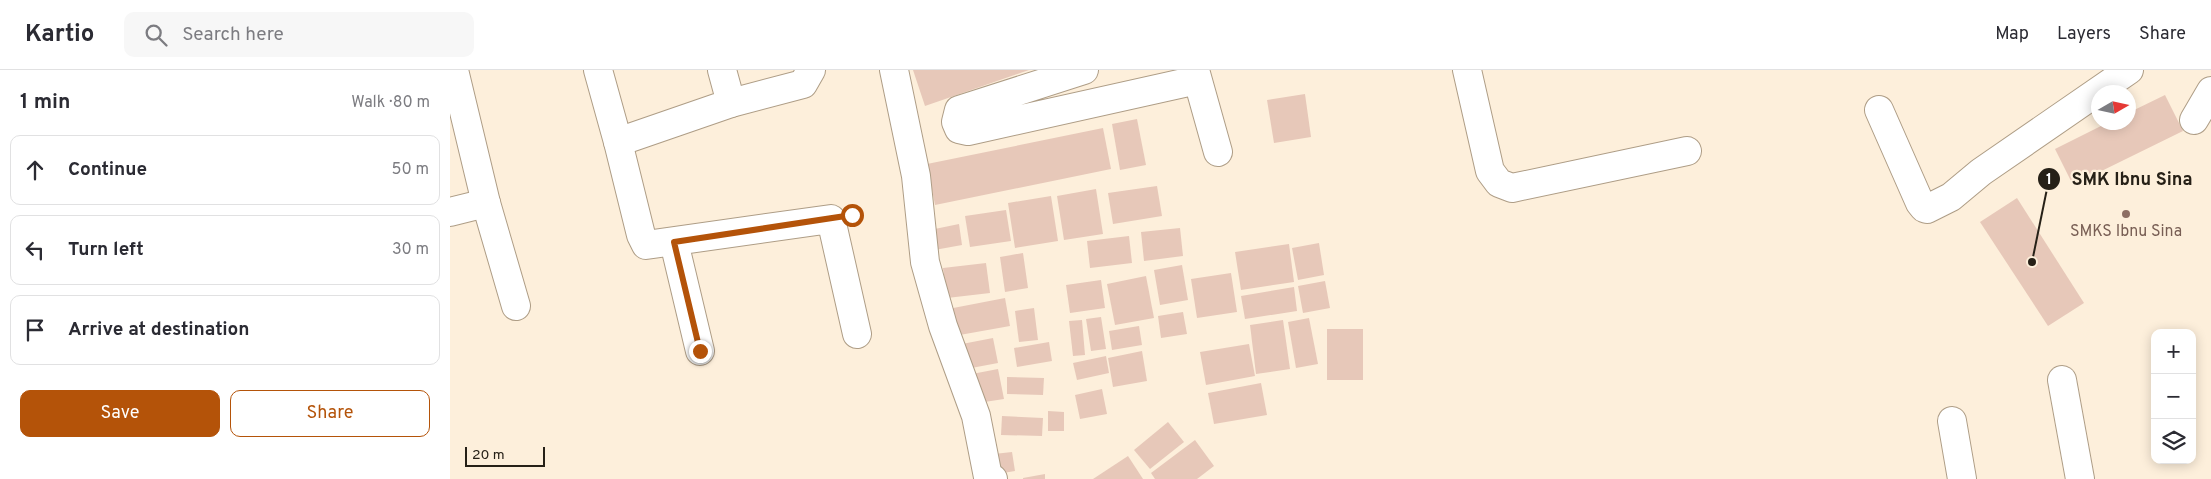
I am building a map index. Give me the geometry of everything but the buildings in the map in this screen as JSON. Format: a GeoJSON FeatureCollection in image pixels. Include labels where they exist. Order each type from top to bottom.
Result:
{"type":"FeatureCollection","features":[{"type":"Feature","properties":{"kind":"street"},"geometry":{"type":"LineString","coordinates":[[454,70],[486,203],[516,306]]}},
{"type":"Feature","properties":{"kind":"street"},"geometry":{"type":"LineString","coordinates":[[598,70],[643,241],[646,245],[842,217],[857,334]]}},
{"type":"Feature","properties":{"kind":"street"},"geometry":{"type":"LineString","coordinates":[[722,70],[731,103]]}},
{"type":"Feature","properties":{"kind":"street"},"geometry":{"type":"LineString","coordinates":[[618,142],[731,103],[803,84],[811,70]]}},
{"type":"Feature","properties":{"kind":"street"},"geometry":{"type":"LineString","coordinates":[[894,70],[916,176],[925,262],[943,326],[976,416],[988,477],[993,479]]}},
{"type":"Feature","properties":{"kind":"street"},"geometry":{"type":"LineString","coordinates":[[1084,70],[959,110],[956,122],[959,129],[968,131],[1196,75],[1218,152]]}},
{"type":"Feature","properties":{"kind":"street"},"geometry":{"type":"LineString","coordinates":[[1467,70],[1490,171],[1499,183],[1512,188],[1687,151]]}},
{"type":"Feature","properties":{"kind":"street"},"geometry":{"type":"LineString","coordinates":[[1879,110],[1920,202],[1927,209],[1951,197],[1982,172],[2128,70]]}},
{"type":"Feature","properties":{"kind":"street"},"geometry":{"type":"LineString","coordinates":[[2194,120],[2211,90]]}},
{"type":"Feature","properties":{"kind":"street"},"geometry":{"type":"LineString","coordinates":[[450,212],[486,203]]}},
{"type":"Feature","properties":{"kind":"street"},"geometry":{"type":"LineString","coordinates":[[674,242],[700,351]]}},
{"type":"Feature","properties":{"kind":"street"},"geometry":{"type":"LineString","coordinates":[[2062,380],[2080,479]]}},
{"type":"Feature","properties":{"kind":"street"},"geometry":{"type":"LineString","coordinates":[[1952,421],[1962,479]]}},
{"type":"Feature","properties":{"kind":"place","name":"SMKS Ibnu Sina"},"geometry":{"type":"Point","coordinates":[2126,214]}},
{"type":"Feature","properties":{"kind":"place","name":"SMK Ibnu Sina"},"geometry":{"type":"Point","coordinates":[2032,262]}},
{"type":"Feature","properties":{"kind":"route"},"geometry":{"type":"LineString","coordinates":[[700,351],[674,242],[852,215]]}}]}
